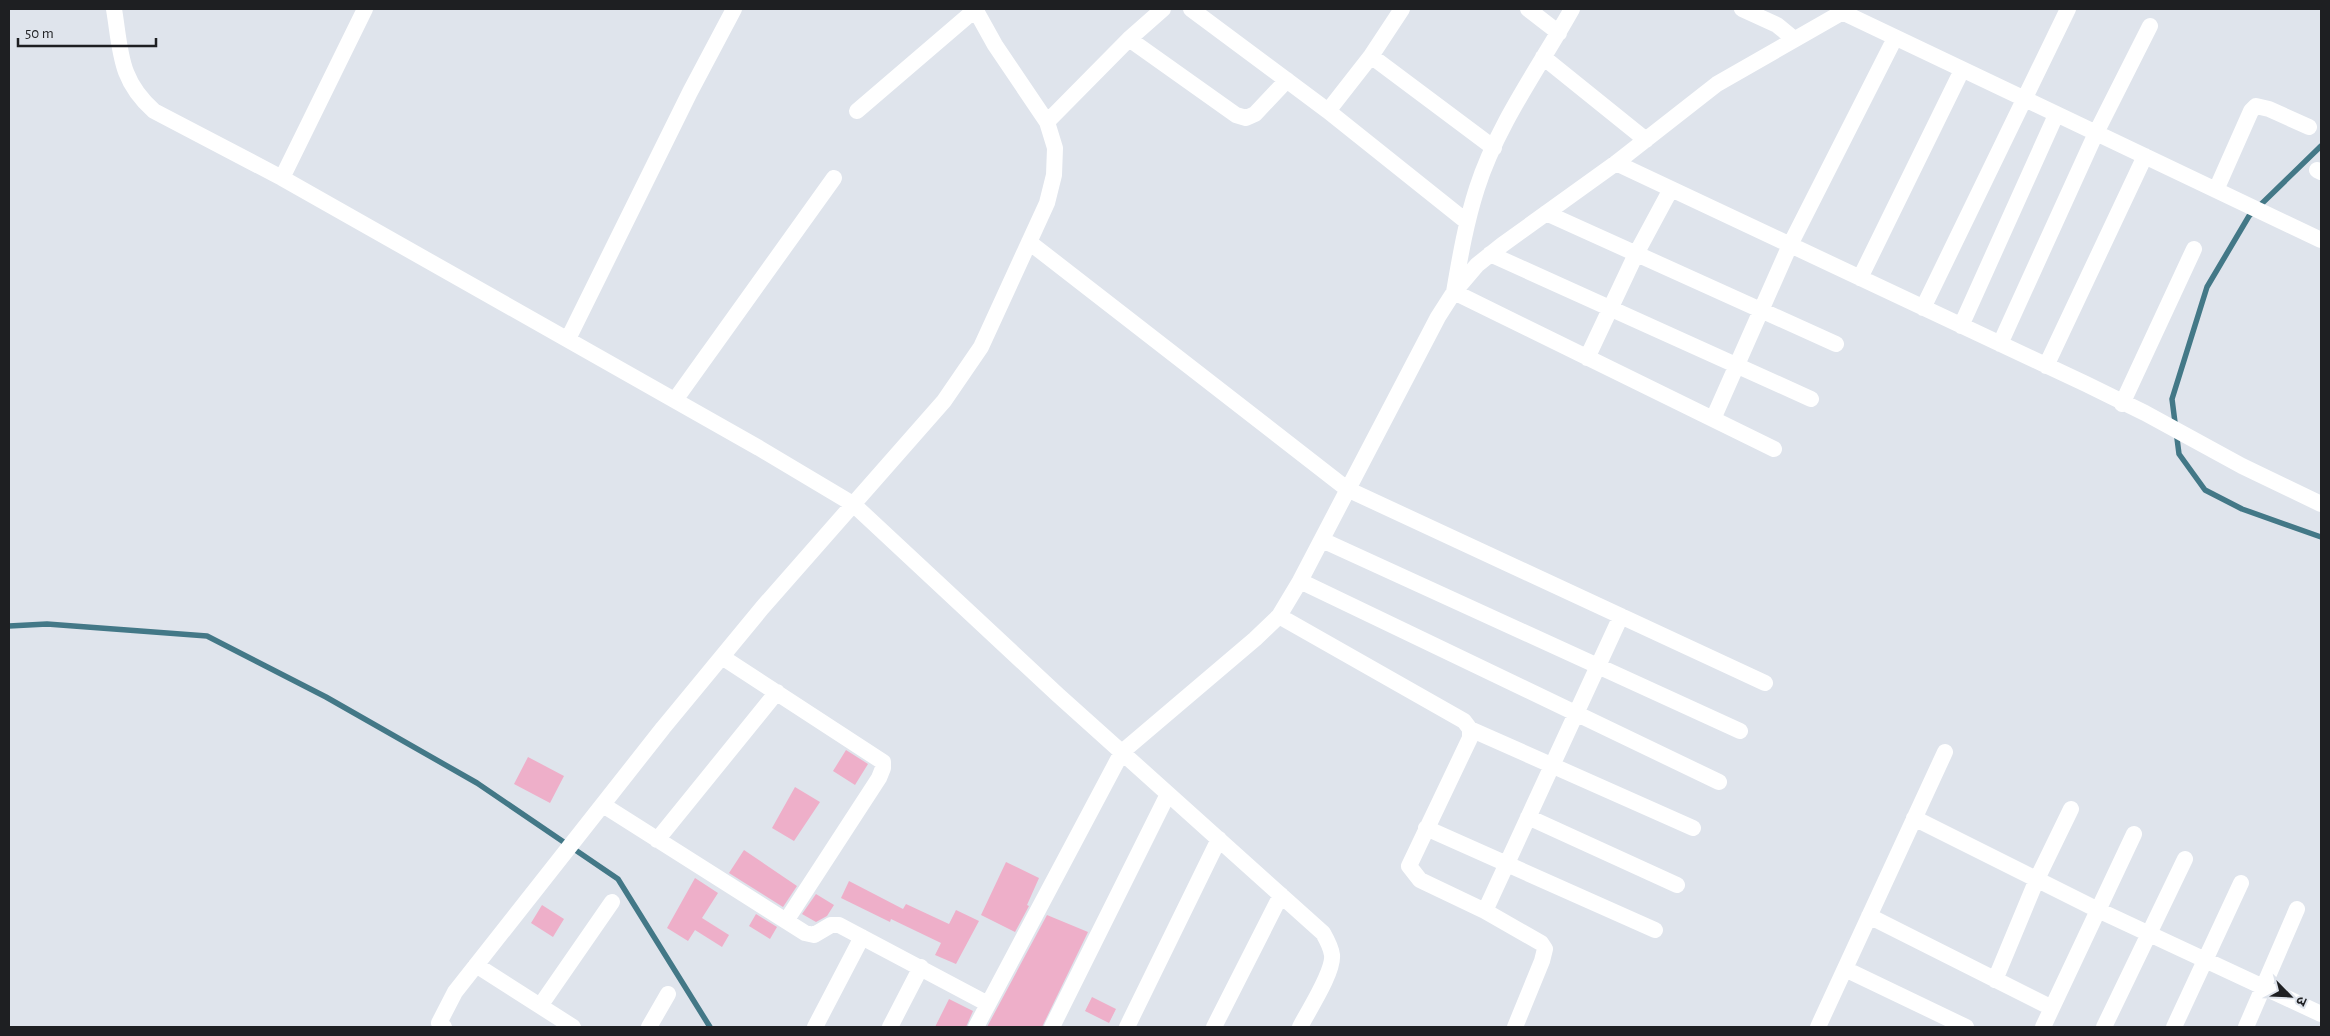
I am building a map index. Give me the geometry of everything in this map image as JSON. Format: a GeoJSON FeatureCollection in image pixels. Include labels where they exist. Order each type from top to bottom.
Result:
{"type":"FeatureCollection","features":[{"type":"Feature","properties":{"kind":"street"},"geometry":{"type":"LineString","coordinates":[[114,9],[122,60],[128,80],[138,96],[154,111],[282,178],[675,400],[853,504],[1058,695],[1323,933],[1330,944],[1332,957],[1328,972],[1300,1027]]}},
{"type":"Feature","properties":{"kind":"street"},"geometry":{"type":"LineString","coordinates":[[282,178],[365,9]]}},
{"type":"Feature","properties":{"kind":"street"},"geometry":{"type":"LineString","coordinates":[[568,339],[690,92],[734,9]]}},
{"type":"Feature","properties":{"kind":"street"},"geometry":{"type":"LineString","coordinates":[[440,1026],[455,992],[563,854],[722,657],[944,401],[963,376],[981,347],[1029,242],[1047,202],[1054,175],[1055,148],[1047,122],[996,45],[975,9],[857,111]]}},
{"type":"Feature","properties":{"kind":"street"},"geometry":{"type":"LineString","coordinates":[[1191,9],[1328,111],[1467,222]]}},
{"type":"Feature","properties":{"kind":"street"},"geometry":{"type":"LineString","coordinates":[[1328,111],[1371,56],[1402,9]]}},
{"type":"Feature","properties":{"kind":"street"},"geometry":{"type":"LineString","coordinates":[[1528,9],[1558,32]]}},
{"type":"Feature","properties":{"kind":"street"},"geometry":{"type":"LineString","coordinates":[[1454,292],[1467,222],[1477,186],[1494,148],[1543,57],[1572,9]]}},
{"type":"Feature","properties":{"kind":"street"},"geometry":{"type":"LineString","coordinates":[[1742,9],[1777,26],[1794,39]]}},
{"type":"Feature","properties":{"kind":"street"},"geometry":{"type":"LineString","coordinates":[[1922,308],[2068,9]]}},
{"type":"Feature","properties":{"kind":"street"},"geometry":{"type":"LineString","coordinates":[[1047,122],[1157,10]]}},
{"type":"Feature","properties":{"kind":"street"},"geometry":{"type":"LineString","coordinates":[[976,1027],[1122,752],[1255,639],[1279,616],[1300,582],[1347,489],[1454,292],[1477,265],[1490,254],[1616,163],[1717,84],[1845,11],[1895,38],[2321,240]]}},
{"type":"Feature","properties":{"kind":"street"},"geometry":{"type":"LineString","coordinates":[[2000,344],[2096,133],[2150,26]]}},
{"type":"Feature","properties":{"kind":"street"},"geometry":{"type":"LineString","coordinates":[[1713,419],[1790,245],[1895,38]]}},
{"type":"Feature","properties":{"kind":"street"},"geometry":{"type":"LineString","coordinates":[[1129,39],[1236,115],[1246,118],[1255,114],[1287,80]]}},
{"type":"Feature","properties":{"kind":"street"},"geometry":{"type":"LineString","coordinates":[[1371,56],[1494,148]]}},
{"type":"Feature","properties":{"kind":"street"},"geometry":{"type":"LineString","coordinates":[[1543,57],[1646,140]]}},
{"type":"Feature","properties":{"kind":"street"},"geometry":{"type":"LineString","coordinates":[[1860,278],[1962,70]]}},
{"type":"Feature","properties":{"kind":"street"},"geometry":{"type":"LineString","coordinates":[[2216,190],[2256,106],[2269,108],[2309,127]]}},
{"type":"Feature","properties":{"kind":"street"},"geometry":{"type":"LineString","coordinates":[[1961,326],[2056,115]]}},
{"type":"Feature","properties":{"kind":"street"},"geometry":{"type":"LineString","coordinates":[[2046,366],[2146,156]]}},
{"type":"Feature","properties":{"kind":"street"},"geometry":{"type":"LineString","coordinates":[[1616,163],[2000,344],[2122,404],[2145,413],[2203,445],[2321,504]]}},
{"type":"Feature","properties":{"kind":"street"},"geometry":{"type":"LineString","coordinates":[[675,400],[834,178]]}},
{"type":"Feature","properties":{"kind":"street"},"geometry":{"type":"LineString","coordinates":[[1587,358],[1636,254],[1671,188]]}},
{"type":"Feature","properties":{"kind":"street"},"geometry":{"type":"LineString","coordinates":[[1546,213],[1836,344]]}},
{"type":"Feature","properties":{"kind":"street"},"geometry":{"type":"LineString","coordinates":[[1029,242],[1347,489],[1765,683]]}},
{"type":"Feature","properties":{"kind":"street"},"geometry":{"type":"LineString","coordinates":[[2122,404],[2194,249]]}},
{"type":"Feature","properties":{"kind":"street"},"geometry":{"type":"LineString","coordinates":[[1490,254],[1811,399]]}},
{"type":"Feature","properties":{"kind":"street"},"geometry":{"type":"LineString","coordinates":[[1454,292],[1774,449]]}},
{"type":"Feature","properties":{"kind":"street"},"geometry":{"type":"LineString","coordinates":[[1322,540],[1740,731]]}},
{"type":"Feature","properties":{"kind":"street"},"geometry":{"type":"LineString","coordinates":[[1300,582],[1576,711],[1719,782]]}},
{"type":"Feature","properties":{"kind":"street"},"geometry":{"type":"LineString","coordinates":[[1279,616],[1464,720],[1470,728],[1693,828]]}},
{"type":"Feature","properties":{"kind":"street"},"geometry":{"type":"LineString","coordinates":[[1485,911],[1621,616]]}},
{"type":"Feature","properties":{"kind":"street"},"geometry":{"type":"LineString","coordinates":[[722,657],[883,762],[883,768],[786,922]]}},
{"type":"Feature","properties":{"kind":"street"},"geometry":{"type":"LineString","coordinates":[[657,840],[777,692]]}},
{"type":"Feature","properties":{"kind":"street"},"geometry":{"type":"LineString","coordinates":[[1470,728],[1470,738],[1409,866],[1420,880],[1485,911],[1535,938],[1545,949],[1542,962],[1515,1027]]}},
{"type":"Feature","properties":{"kind":"street"},"geometry":{"type":"LineString","coordinates":[[1818,1027],[1945,752]]}},
{"type":"Feature","properties":{"kind":"street"},"geometry":{"type":"LineString","coordinates":[[1052,1027],[1168,794]]}},
{"type":"Feature","properties":{"kind":"street"},"geometry":{"type":"LineString","coordinates":[[603,805],[805,933],[814,935],[831,925],[839,925],[988,1004]]}},
{"type":"Feature","properties":{"kind":"street"},"geometry":{"type":"LineString","coordinates":[[1995,980],[2037,879],[2071,809]]}},
{"type":"Feature","properties":{"kind":"street"},"geometry":{"type":"LineString","coordinates":[[1528,817],[1676,885]]}},
{"type":"Feature","properties":{"kind":"street"},"geometry":{"type":"LineString","coordinates":[[1914,818],[2098,910],[2321,1014]]}},
{"type":"Feature","properties":{"kind":"street"},"geometry":{"type":"LineString","coordinates":[[1426,828],[1654,930]]}},
{"type":"Feature","properties":{"kind":"street"},"geometry":{"type":"LineString","coordinates":[[2043,1027],[2134,834]]}},
{"type":"Feature","properties":{"kind":"street"},"geometry":{"type":"LineString","coordinates":[[1128,1027],[1219,839]]}},
{"type":"Feature","properties":{"kind":"street"},"geometry":{"type":"LineString","coordinates":[[2104,1027],[2185,859]]}},
{"type":"Feature","properties":{"kind":"street"},"geometry":{"type":"LineString","coordinates":[[2174,1027],[2241,883]]}},
{"type":"Feature","properties":{"kind":"street"},"geometry":{"type":"LineString","coordinates":[[1214,1027],[1281,895]]}},
{"type":"Feature","properties":{"kind":"street"},"geometry":{"type":"LineString","coordinates":[[540,1006],[612,902]]}},
{"type":"Feature","properties":{"kind":"street"},"geometry":{"type":"LineString","coordinates":[[2246,1027],[2297,909]]}},
{"type":"Feature","properties":{"kind":"street"},"geometry":{"type":"LineString","coordinates":[[1869,916],[2052,1008]]}},
{"type":"Feature","properties":{"kind":"street"},"geometry":{"type":"LineString","coordinates":[[815,1027],[862,937]]}},
{"type":"Feature","properties":{"kind":"street"},"geometry":{"type":"LineString","coordinates":[[476,965],[573,1027]]}},
{"type":"Feature","properties":{"kind":"street"},"geometry":{"type":"LineString","coordinates":[[890,1027],[921,967]]}},
{"type":"Feature","properties":{"kind":"street"},"geometry":{"type":"LineString","coordinates":[[1845,969],[1966,1027]]}},
{"type":"Feature","properties":{"kind":"street"},"geometry":{"type":"LineString","coordinates":[[649,1027],[668,994]]}},
{"type":"Feature","properties":{"kind":"building"},"geometry":{"type":"Polygon","coordinates":[[[846,750],[868,764],[855,785],[833,771],[846,750]]]}},
{"type":"Feature","properties":{"kind":"building"},"geometry":{"type":"Polygon","coordinates":[[[528,757],[564,776],[550,803],[514,784],[528,757]]]}},
{"type":"Feature","properties":{"kind":"building"},"geometry":{"type":"Polygon","coordinates":[[[795,787],[820,802],[794,841],[772,828],[795,787]]]}},
{"type":"Feature","properties":{"kind":"building"},"geometry":{"type":"Polygon","coordinates":[[[744,850],[797,886],[783,907],[729,873],[744,850]]]}},
{"type":"Feature","properties":{"kind":"building"},"geometry":{"type":"Polygon","coordinates":[[[1006,862],[1039,878],[1027,905],[1029,906],[1015,932],[981,915],[1006,862]]]}},
{"type":"Feature","properties":{"kind":"building"},"geometry":{"type":"Polygon","coordinates":[[[695,878],[718,893],[702,918],[729,935],[722,947],[695,930],[688,941],[667,928],[695,878]]]}},
{"type":"Feature","properties":{"kind":"building"},"geometry":{"type":"Polygon","coordinates":[[[849,881],[903,909],[906,904],[949,924],[956,910],[979,921],[956,964],[935,955],[941,943],[891,919],[890,922],[841,898],[849,881]]]}},
{"type":"Feature","properties":{"kind":"building"},"geometry":{"type":"Polygon","coordinates":[[[816,894],[834,905],[827,916],[816,922],[802,914],[816,894]]]}},
{"type":"Feature","properties":{"kind":"building"},"geometry":{"type":"Polygon","coordinates":[[[542,905],[564,919],[553,937],[531,923],[542,905]]]}},
{"type":"Feature","properties":{"kind":"building"},"geometry":{"type":"Polygon","coordinates":[[[756,914],[777,927],[770,939],[749,926],[756,914]]]}},
{"type":"Feature","properties":{"kind":"building"},"geometry":{"type":"Polygon","coordinates":[[[1047,915],[1088,932],[1042,1027],[987,1027],[1047,915]]]}},
{"type":"Feature","properties":{"kind":"building"},"geometry":{"type":"Polygon","coordinates":[[[1092,997],[1116,1009],[1109,1023],[1085,1011],[1092,997]]]}},
{"type":"Feature","properties":{"kind":"building"},"geometry":{"type":"Polygon","coordinates":[[[949,999],[973,1011],[966,1027],[935,1027],[949,999]]]}},
{"type":"Feature","properties":{"kind":"waterway"},"geometry":{"type":"LineString","coordinates":[[2321,146],[2249,216],[2207,287],[2172,399],[2179,454],[2205,490],[2242,509],[2321,537]]}},
{"type":"Feature","properties":{"kind":"waterway"},"geometry":{"type":"LineString","coordinates":[[9,626],[47,624],[207,636],[326,697],[477,783],[618,879],[710,1027]]}}]}
